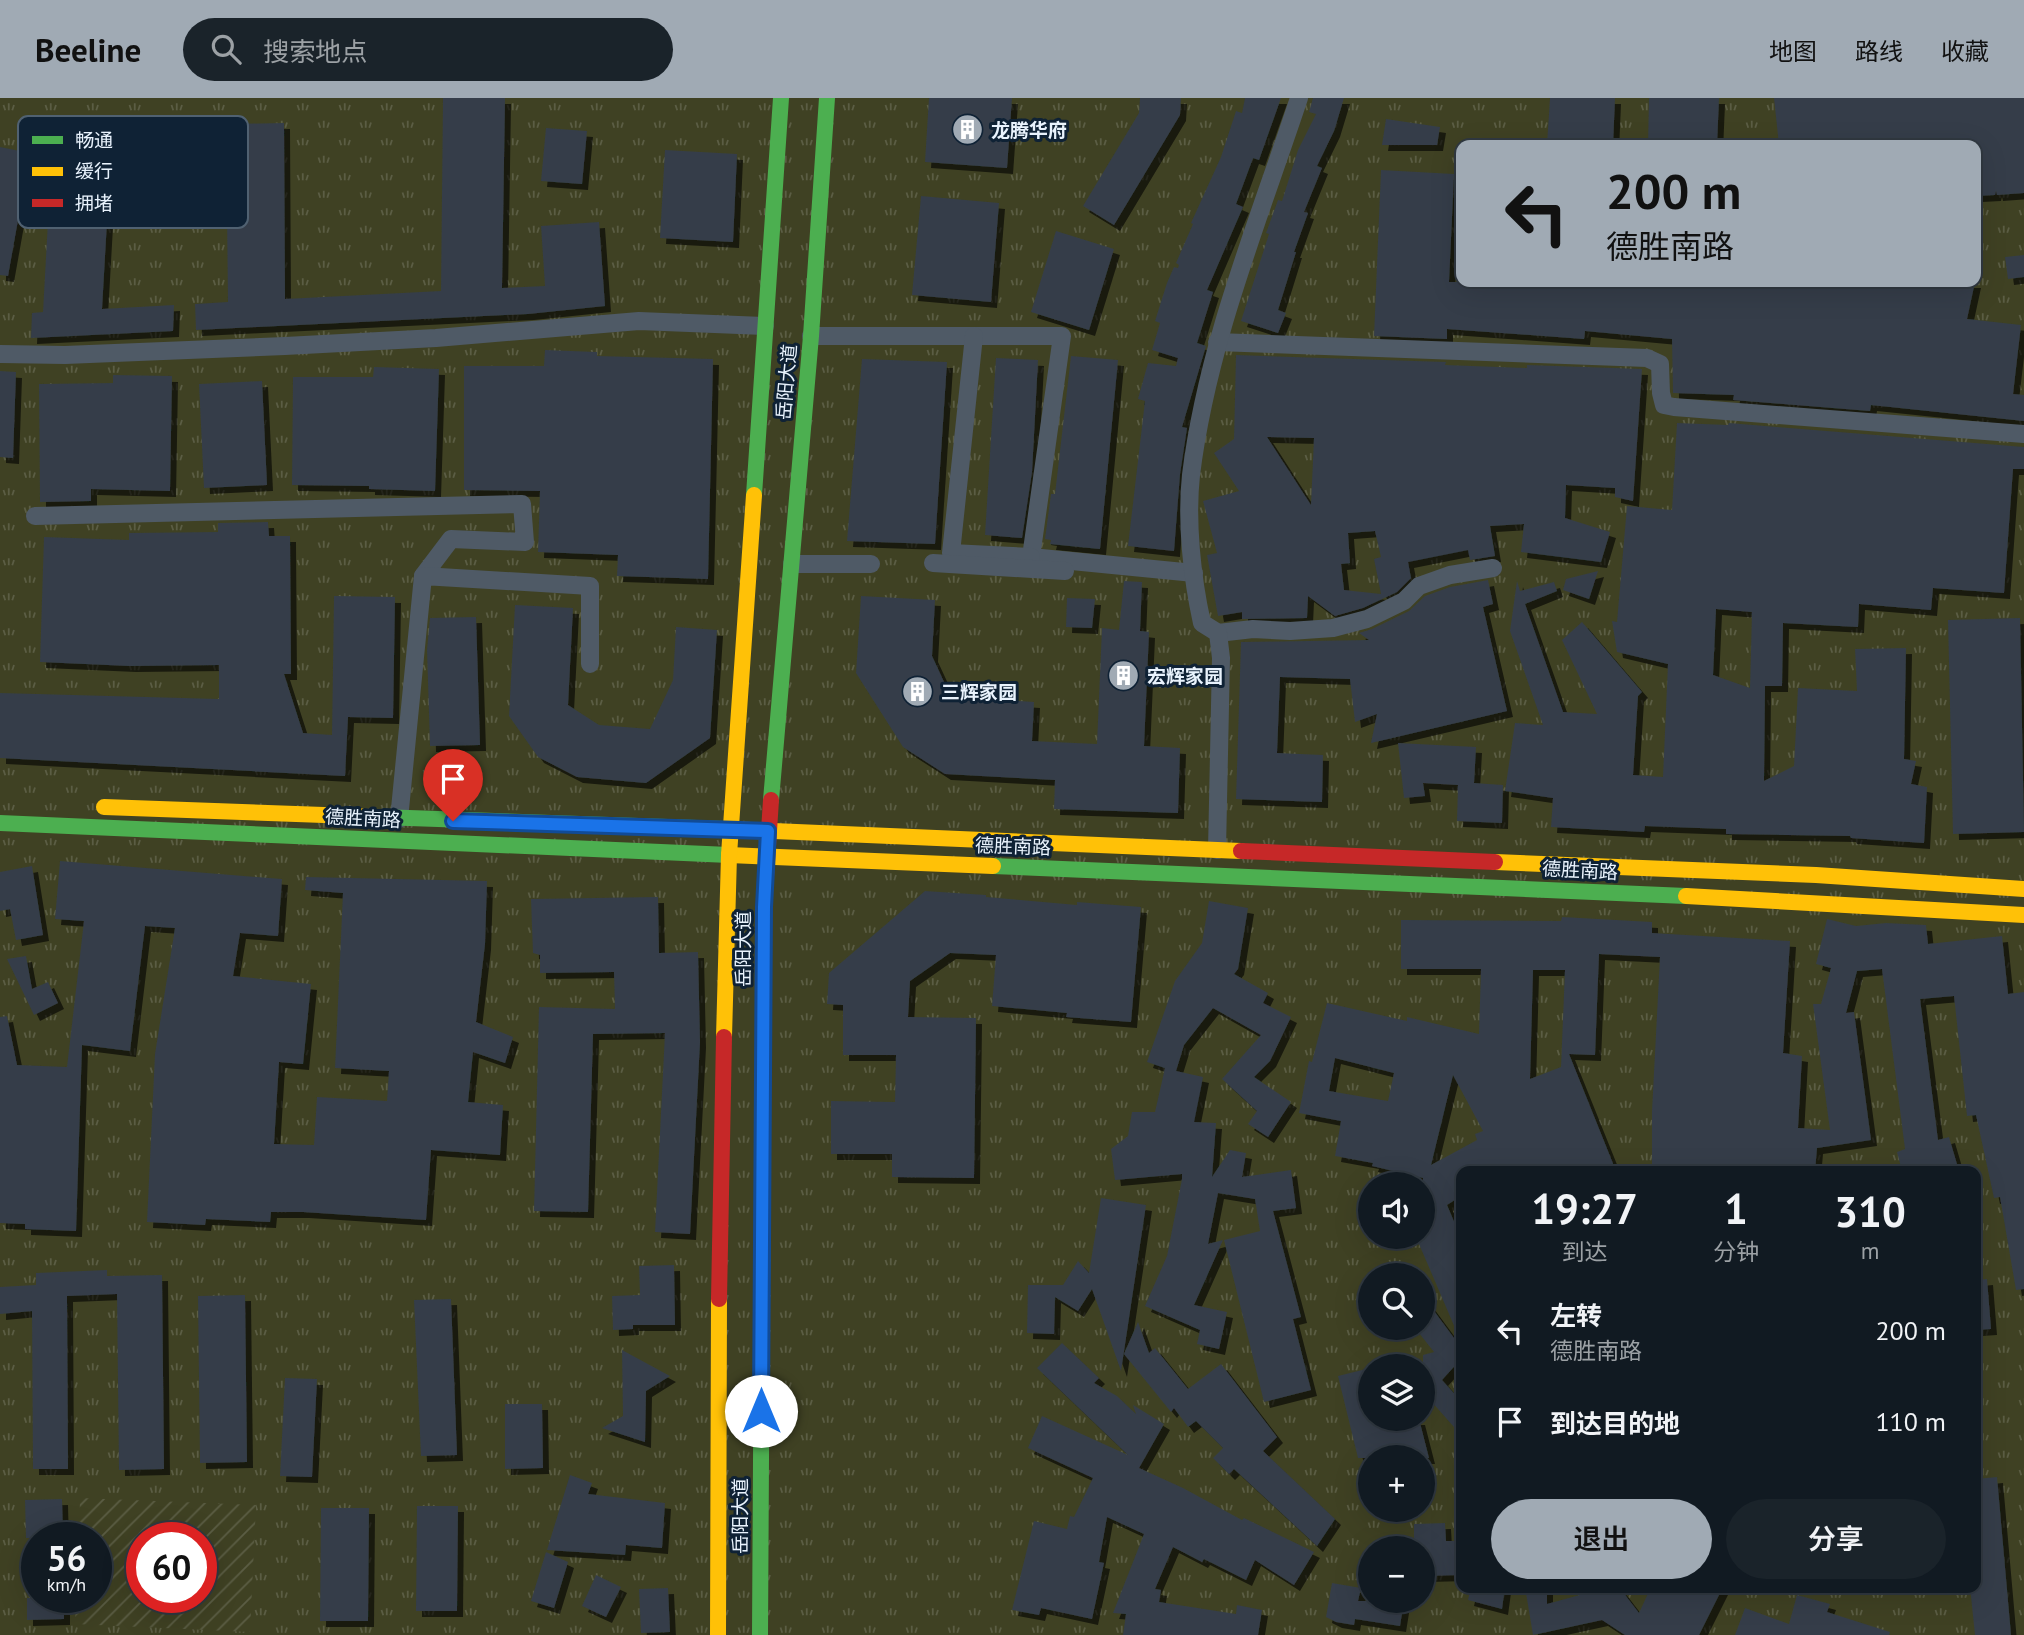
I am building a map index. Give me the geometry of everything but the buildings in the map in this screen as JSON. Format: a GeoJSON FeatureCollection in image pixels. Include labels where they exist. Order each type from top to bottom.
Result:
{"type":"FeatureCollection","features":[{"type":"Feature","properties":{"kind":"main road","name":"岳阳大道"},"geometry":{"type":"LineString","coordinates":[[718,1635],[719,1245],[730,830],[781,98]]}},
{"type":"Feature","properties":{"kind":"main road","name":"岳阳大道"},"geometry":{"type":"LineString","coordinates":[[760,1635],[764,907],[768,831],[811,336],[827,98]]}},
{"type":"Feature","properties":{"kind":"main road","name":"德胜南路"},"geometry":{"type":"LineString","coordinates":[[87,807],[768,831],[1802,874],[2024,889]]}},
{"type":"Feature","properties":{"kind":"main road","name":"德胜南路"},"geometry":{"type":"LineString","coordinates":[[0,823],[1820,902],[2024,915]]}},
{"type":"Feature","properties":{"kind":"street"},"geometry":{"type":"LineString","coordinates":[[1299,98],[1217,342],[1191,475],[1194,573],[1202,623],[1218,633],[1253,629],[1290,631],[1333,628],[1380,613],[1404,601],[1419,586],[1450,575],[1493,568]]}},
{"type":"Feature","properties":{"kind":"street"},"geometry":{"type":"LineString","coordinates":[[0,354],[65,355],[299,346],[639,321],[765,326]]}},
{"type":"Feature","properties":{"kind":"street"},"geometry":{"type":"LineString","coordinates":[[811,336],[1062,336],[1031,557]]}},
{"type":"Feature","properties":{"kind":"street"},"geometry":{"type":"LineString","coordinates":[[975,336],[951,552],[1194,573]]}},
{"type":"Feature","properties":{"kind":"street"},"geometry":{"type":"LineString","coordinates":[[1217,342],[1647,358],[1660,364],[1664,405],[1674,408],[2024,434]]}},
{"type":"Feature","properties":{"kind":"street"},"geometry":{"type":"LineString","coordinates":[[35,516],[522,504],[525,542],[450,539],[423,576],[399,819]]}},
{"type":"Feature","properties":{"kind":"street"},"geometry":{"type":"LineString","coordinates":[[933,562],[1026,570],[1172,576],[1194,573]]}},
{"type":"Feature","properties":{"kind":"street"},"geometry":{"type":"LineString","coordinates":[[792,564],[871,564]]}},
{"type":"Feature","properties":{"kind":"street"},"geometry":{"type":"LineString","coordinates":[[423,576],[590,586],[590,664]]}},
{"type":"Feature","properties":{"kind":"street"},"geometry":{"type":"LineString","coordinates":[[1217,850],[1221,658],[1218,633]]}},
{"type":"Feature","properties":{"kind":"green space"},"geometry":{"type":"Polygon","coordinates":[[[0,98],[2024,98],[2024,1635],[0,1635],[0,98]]]}},
{"type":"Feature","properties":{"kind":"green space"},"geometry":{"type":"Polygon","coordinates":[[[80,1498],[256,1505],[250,1632],[75,1624],[75,1613],[112,1613],[112,1522],[79,1522],[80,1498]]]}},
{"type":"Feature","properties":{"kind":"traffic: fast"},"geometry":{"type":"LineString","coordinates":[[754,495],[781,98]]}},
{"type":"Feature","properties":{"kind":"traffic: fast"},"geometry":{"type":"LineString","coordinates":[[771,800],[811,336],[827,98]]}},
{"type":"Feature","properties":{"kind":"traffic: fast"},"geometry":{"type":"LineString","coordinates":[[380,817],[726,829]]}},
{"type":"Feature","properties":{"kind":"traffic: fast"},"geometry":{"type":"LineString","coordinates":[[0,823],[729,855]]}},
{"type":"Feature","properties":{"kind":"traffic: fast"},"geometry":{"type":"LineString","coordinates":[[993,866],[1686,896]]}},
{"type":"Feature","properties":{"kind":"traffic: fast"},"geometry":{"type":"LineString","coordinates":[[760,1635],[763,1113]]}},
{"type":"Feature","properties":{"kind":"traffic: slow"},"geometry":{"type":"LineString","coordinates":[[724,1037],[729,855],[754,495]]}},
{"type":"Feature","properties":{"kind":"traffic: slow"},"geometry":{"type":"LineString","coordinates":[[104,807],[380,817]]}},
{"type":"Feature","properties":{"kind":"traffic: slow"},"geometry":{"type":"LineString","coordinates":[[726,829],[1241,851]]}},
{"type":"Feature","properties":{"kind":"traffic: slow"},"geometry":{"type":"LineString","coordinates":[[729,855],[993,866]]}},
{"type":"Feature","properties":{"kind":"traffic: slow"},"geometry":{"type":"LineString","coordinates":[[1495,862],[1816,875],[2024,889]]}},
{"type":"Feature","properties":{"kind":"traffic: slow"},"geometry":{"type":"LineString","coordinates":[[1686,896],[2024,915]]}},
{"type":"Feature","properties":{"kind":"traffic: slow"},"geometry":{"type":"LineString","coordinates":[[718,1635],[719,1299]]}},
{"type":"Feature","properties":{"kind":"traffic: jam"},"geometry":{"type":"LineString","coordinates":[[763,1113],[764,907],[771,800]]}},
{"type":"Feature","properties":{"kind":"traffic: jam"},"geometry":{"type":"LineString","coordinates":[[1241,851],[1495,862]]}},
{"type":"Feature","properties":{"kind":"traffic: jam"},"geometry":{"type":"LineString","coordinates":[[719,1299],[724,1037]]}},
{"type":"Feature","properties":{"kind":"place","name":"龙腾华府"},"geometry":{"type":"Point","coordinates":[968,130]}},
{"type":"Feature","properties":{"kind":"place","name":"宏辉家园"},"geometry":{"type":"Point","coordinates":[1124,676]}},
{"type":"Feature","properties":{"kind":"place","name":"三辉家园"},"geometry":{"type":"Point","coordinates":[918,692]}},
{"type":"Feature","properties":{"kind":"route"},"geometry":{"type":"LineString","coordinates":[[453,821],[768,831],[764,907],[761,1411]]}}]}
